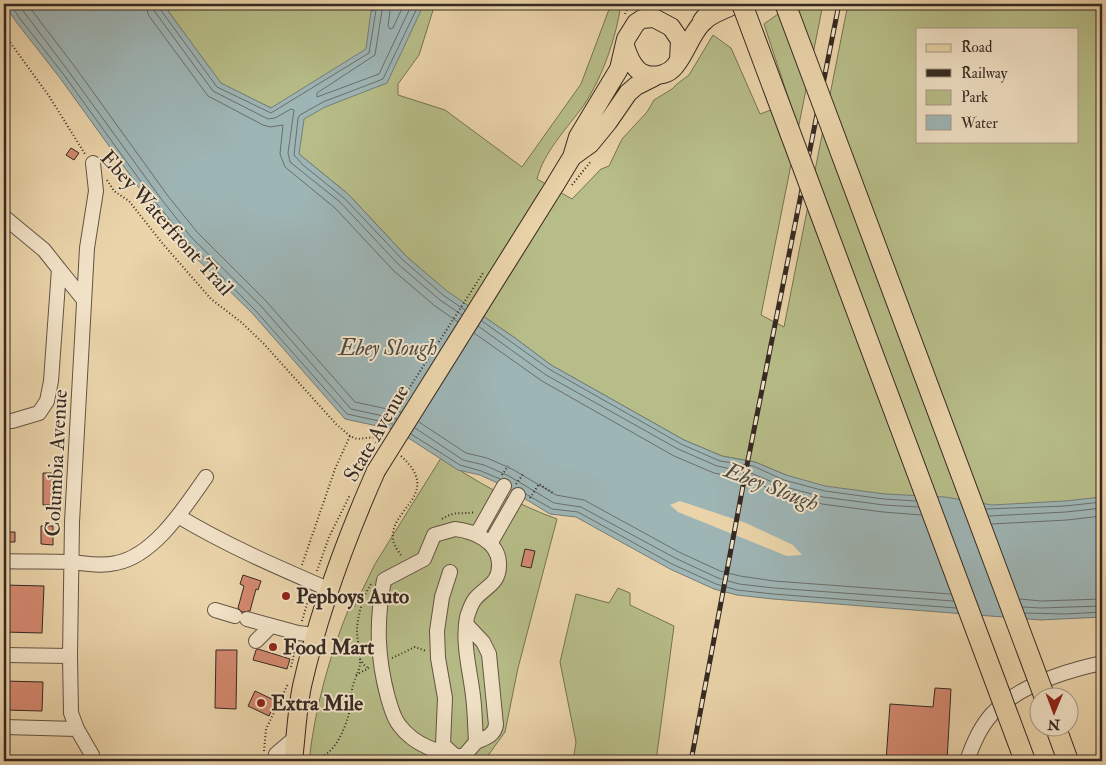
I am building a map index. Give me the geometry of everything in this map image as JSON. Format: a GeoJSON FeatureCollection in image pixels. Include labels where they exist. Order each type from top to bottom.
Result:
{"type":"FeatureCollection","features":[{"type":"Feature","properties":{"kind":"highway"},"geometry":{"type":"LineString","coordinates":[[786,5],[1041,688]]}},
{"type":"Feature","properties":{"kind":"highway"},"geometry":{"type":"LineString","coordinates":[[726,9],[1025,761]]}},
{"type":"Feature","properties":{"kind":"highway"},"geometry":{"type":"LineString","coordinates":[[1060,738],[1068,761]]}},
{"type":"Feature","properties":{"kind":"main road"},"geometry":{"type":"LineString","coordinates":[[679,60],[680,40],[672,27],[654,18],[646,11],[630,32],[625,46],[633,65],[647,76],[654,77],[675,68],[694,32],[726,9]]}},
{"type":"Feature","properties":{"kind":"main road","name":"State Avenue"},"geometry":{"type":"LineString","coordinates":[[292,761],[302,688],[328,589],[376,471],[563,186],[578,137],[619,69],[625,46]]}},
{"type":"Feature","properties":{"kind":"main road","name":"State Avenue"},"geometry":{"type":"LineString","coordinates":[[572,157],[590,144],[628,93],[636,86],[654,77]]}},
{"type":"Feature","properties":{"kind":"street","name":"Columbia Avenue"},"geometry":{"type":"LineString","coordinates":[[93,163],[96,191],[87,248],[84,300],[71,562],[70,656],[71,712],[77,729],[92,755],[93,761]]}},
{"type":"Feature","properties":{"kind":"street"},"geometry":{"type":"LineString","coordinates":[[4,217],[44,250],[84,300]]}},
{"type":"Feature","properties":{"kind":"street"},"geometry":{"type":"LineString","coordinates":[[4,421],[12,422],[39,413],[47,401],[51,382],[59,269]]}},
{"type":"Feature","properties":{"kind":"street"},"geometry":{"type":"LineString","coordinates":[[4,561],[71,562],[98,566],[118,563],[146,550],[178,516],[206,477]]}},
{"type":"Feature","properties":{"kind":"street"},"geometry":{"type":"LineString","coordinates":[[477,534],[504,486]]}},
{"type":"Feature","properties":{"kind":"street"},"geometry":{"type":"LineString","coordinates":[[490,544],[524,497]]}},
{"type":"Feature","properties":{"kind":"street"},"geometry":{"type":"LineString","coordinates":[[178,516],[261,560],[328,589]]}},
{"type":"Feature","properties":{"kind":"street"},"geometry":{"type":"LineString","coordinates":[[460,758],[436,752],[418,742],[400,726],[396,721],[380,664],[379,612],[384,580],[424,559],[434,534],[455,529],[477,534],[490,544],[497,553],[499,562],[496,580],[475,599],[470,607],[466,624],[465,639],[474,698],[476,742]]}},
{"type":"Feature","properties":{"kind":"street"},"geometry":{"type":"LineString","coordinates":[[450,572],[442,597],[437,631],[438,658],[446,698],[443,745],[460,758]]}},
{"type":"Feature","properties":{"kind":"street"},"geometry":{"type":"LineString","coordinates":[[215,610],[315,636]]}},
{"type":"Feature","properties":{"kind":"street"},"geometry":{"type":"LineString","coordinates":[[460,758],[476,742],[495,732],[489,654],[483,642],[466,624]]}},
{"type":"Feature","properties":{"kind":"street"},"geometry":{"type":"LineString","coordinates":[[256,641],[271,626]]}},
{"type":"Feature","properties":{"kind":"street"},"geometry":{"type":"LineString","coordinates":[[4,655],[70,656]]}},
{"type":"Feature","properties":{"kind":"street"},"geometry":{"type":"LineString","coordinates":[[967,761],[976,740],[991,714],[1020,691],[1079,668],[1102,663]]}},
{"type":"Feature","properties":{"kind":"street"},"geometry":{"type":"LineString","coordinates":[[4,727],[77,729]]}},
{"type":"Feature","properties":{"kind":"street"},"geometry":{"type":"LineString","coordinates":[[275,761],[276,754],[296,737]]}},
{"type":"Feature","properties":{"kind":"path","name":"Ebey Waterfront Trail"},"geometry":{"type":"LineString","coordinates":[[4,34],[114,191],[128,201],[157,238],[211,299],[233,315],[264,344],[318,405],[350,436]]}},
{"type":"Feature","properties":{"kind":"path"},"geometry":{"type":"LineString","coordinates":[[563,186],[593,158]]}},
{"type":"Feature","properties":{"kind":"path"},"geometry":{"type":"LineString","coordinates":[[373,450],[401,401],[485,269]]}},
{"type":"Feature","properties":{"kind":"path"},"geometry":{"type":"LineString","coordinates":[[300,568],[335,469],[350,436],[357,439],[376,437],[383,442]]}},
{"type":"Feature","properties":{"kind":"path"},"geometry":{"type":"LineString","coordinates":[[396,453],[416,476],[418,483],[412,499],[394,526],[393,539],[405,563]]}},
{"type":"Feature","properties":{"kind":"path"},"geometry":{"type":"LineString","coordinates":[[524,497],[539,484],[553,493]]}},
{"type":"Feature","properties":{"kind":"path"},"geometry":{"type":"LineString","coordinates":[[402,653],[415,647],[433,654]]}},
{"type":"Feature","properties":{"kind":"path"},"geometry":{"type":"LineString","coordinates":[[360,659],[368,668]]}},
{"type":"Feature","properties":{"kind":"path"},"geometry":{"type":"LineString","coordinates":[[311,759],[316,760],[324,756],[340,737],[348,716],[355,677],[368,668],[375,667]]}},
{"type":"Feature","properties":{"kind":"green space"},"geometry":{"type":"Polygon","coordinates":[[[163,4],[435,4],[419,55],[398,84],[398,95],[445,110],[522,167],[581,84],[611,4],[621,4],[612,43],[597,82],[584,105],[550,150],[537,179],[572,199],[601,169],[609,166],[622,139],[647,112],[654,100],[672,89],[689,75],[713,35],[731,48],[760,114],[790,103],[764,24],[792,4],[823,4],[761,315],[784,327],[848,4],[1102,4],[1102,206],[1099,322],[1102,335],[1102,509],[1053,514],[846,497],[755,462],[722,456],[684,440],[551,365],[446,291],[407,257],[348,194],[299,154],[271,108],[221,84],[163,4]]]}},
{"type":"Feature","properties":{"kind":"green space"},"geometry":{"type":"Polygon","coordinates":[[[441,458],[497,492],[557,519],[518,668],[505,732],[484,761],[309,761],[324,683],[335,645],[350,605],[354,607],[375,564],[441,458]]]}},
{"type":"Feature","properties":{"kind":"green space"},"geometry":{"type":"Polygon","coordinates":[[[618,588],[630,593],[630,605],[674,626],[656,761],[573,761],[576,742],[560,662],[576,594],[609,603],[618,588]]]}},
{"type":"Feature","properties":{"kind":"water","name":"Ebey Slough"},"geometry":{"type":"Polygon","coordinates":[[[4,4],[163,4],[221,83],[271,108],[366,49],[372,4],[424,4],[387,83],[325,107],[304,119],[299,154],[348,194],[407,257],[447,291],[551,365],[684,440],[722,456],[755,462],[786,475],[825,486],[885,494],[945,497],[992,505],[1102,497],[1102,617],[1041,620],[773,599],[737,595],[714,589],[670,569],[576,517],[550,514],[504,486],[480,475],[458,470],[396,430],[345,419],[253,314],[183,245],[4,4]]]}},
{"type":"Feature","properties":{"kind":"pier"},"geometry":{"type":"Polygon","coordinates":[[[680,501],[746,523],[793,545],[802,555],[787,556],[678,512],[670,505],[680,501]]]}},
{"type":"Feature","properties":{"kind":"building"},"geometry":{"type":"Polygon","coordinates":[[[71,148],[79,153],[74,160],[66,155],[71,148]]]}},
{"type":"Feature","properties":{"kind":"building"},"geometry":{"type":"Polygon","coordinates":[[[43,473],[55,473],[55,505],[43,505],[43,473]]]}},
{"type":"Feature","properties":{"kind":"building"},"geometry":{"type":"Polygon","coordinates":[[[41,526],[53,526],[53,545],[41,544],[41,526]]]}},
{"type":"Feature","properties":{"kind":"building"},"geometry":{"type":"Polygon","coordinates":[[[4,532],[15,532],[15,542],[4,542],[4,532]]]}},
{"type":"Feature","properties":{"kind":"building"},"geometry":{"type":"Polygon","coordinates":[[[525,549],[535,551],[531,568],[521,566],[525,549]]]}},
{"type":"Feature","properties":{"kind":"building"},"geometry":{"type":"Polygon","coordinates":[[[243,575],[261,581],[258,590],[256,589],[250,611],[242,612],[238,608],[244,586],[240,584],[243,575]]]}},
{"type":"Feature","properties":{"kind":"building"},"geometry":{"type":"Polygon","coordinates":[[[4,585],[44,586],[42,633],[4,632],[4,585]]]}},
{"type":"Feature","properties":{"kind":"building"},"geometry":{"type":"Polygon","coordinates":[[[258,649],[290,659],[287,669],[253,660],[258,649]]]}},
{"type":"Feature","properties":{"kind":"building"},"geometry":{"type":"Polygon","coordinates":[[[216,650],[237,650],[236,709],[215,708],[216,650]]]}},
{"type":"Feature","properties":{"kind":"building"},"geometry":{"type":"Polygon","coordinates":[[[4,681],[43,682],[42,711],[4,710],[4,681]]]}},
{"type":"Feature","properties":{"kind":"building"},"geometry":{"type":"Polygon","coordinates":[[[935,688],[951,689],[947,761],[886,761],[890,704],[933,707],[935,688]]]}},
{"type":"Feature","properties":{"kind":"building"},"geometry":{"type":"Polygon","coordinates":[[[255,691],[276,701],[269,716],[248,706],[255,691]]]}},
{"type":"Feature","properties":{"kind":"waterway"},"geometry":{"type":"LineString","coordinates":[[366,4],[373,10]]}},
{"type":"Feature","properties":{"kind":"railway"},"geometry":{"type":"LineString","coordinates":[[691,761],[746,470],[839,4]]}},
{"type":"Feature","properties":{"kind":"place","name":"Pepboys Auto"},"geometry":{"type":"Point","coordinates":[286,596]}},
{"type":"Feature","properties":{"kind":"place","name":"Food Mart"},"geometry":{"type":"Point","coordinates":[273,647]}},
{"type":"Feature","properties":{"kind":"place","name":"Extra Mile"},"geometry":{"type":"Point","coordinates":[261,703]}}]}
